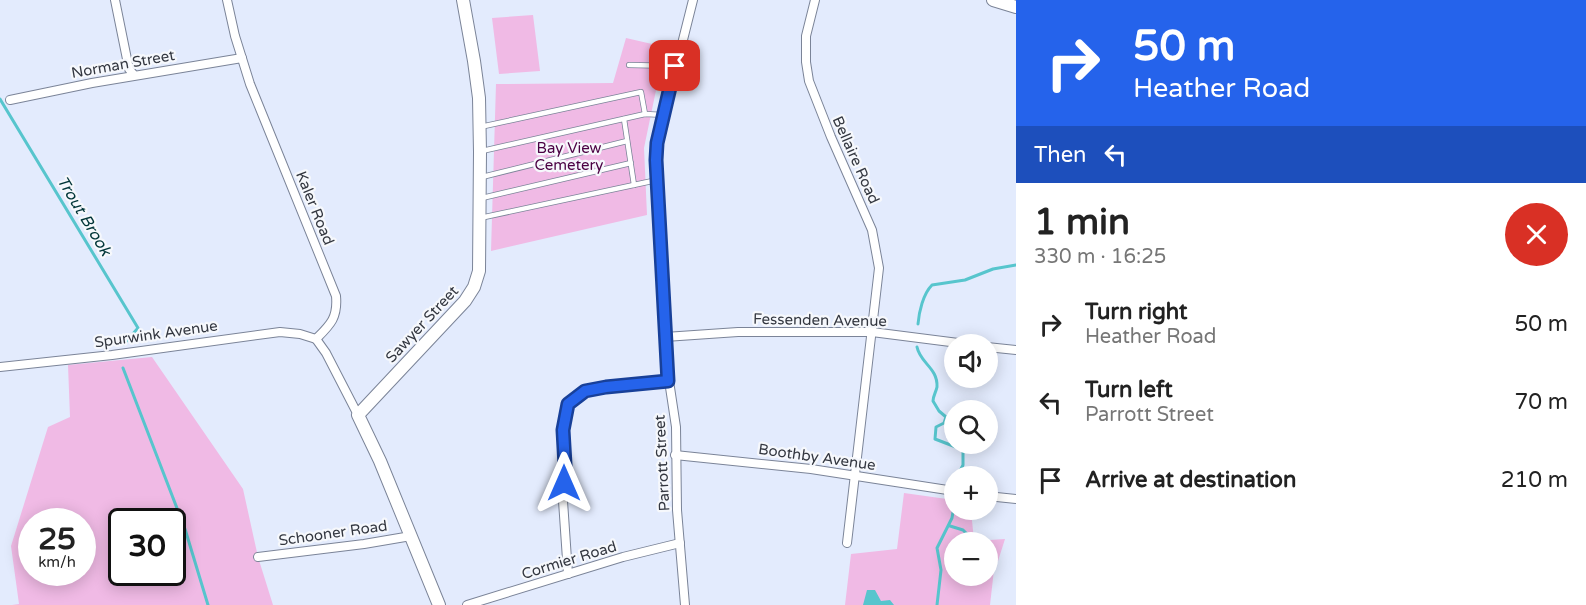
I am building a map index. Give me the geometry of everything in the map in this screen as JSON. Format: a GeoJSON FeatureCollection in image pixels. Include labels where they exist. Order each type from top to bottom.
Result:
{"type":"FeatureCollection","features":[{"type":"Feature","properties":{"kind":"street"},"geometry":{"type":"LineString","coordinates":[[115,0],[129,69],[134,75]]}},
{"type":"Feature","properties":{"kind":"street","name":"Kaler Road"},"geometry":{"type":"LineString","coordinates":[[227,0],[250,84],[336,296],[337,310],[333,319],[316,339]]}},
{"type":"Feature","properties":{"kind":"street","name":"Sawyer Street"},"geometry":{"type":"LineString","coordinates":[[358,415],[470,295],[478,279],[480,127],[474,61],[463,0]]}},
{"type":"Feature","properties":{"kind":"street","name":"Parrott Street"},"geometry":{"type":"LineString","coordinates":[[685,605],[675,455],[676,427],[668,381],[665,337],[657,143],[693,0]]}},
{"type":"Feature","properties":{"kind":"street","name":"Bellaire Road"},"geometry":{"type":"LineString","coordinates":[[815,0],[806,36],[806,63],[816,100],[872,230],[879,268],[847,543]]}},
{"type":"Feature","properties":{"kind":"street"},"geometry":{"type":"LineString","coordinates":[[993,0],[1016,7]]}},
{"type":"Feature","properties":{"kind":"street","name":"Norman Street"},"geometry":{"type":"LineString","coordinates":[[10,99],[134,75],[242,58]]}},
{"type":"Feature","properties":{"kind":"street","name":"Spurwink Avenue"},"geometry":{"type":"LineString","coordinates":[[0,367],[112,355],[280,332],[300,334],[316,339]]}},
{"type":"Feature","properties":{"kind":"street","name":"Fessenden Avenue"},"geometry":{"type":"LineString","coordinates":[[665,337],[738,332],[873,332],[944,341]]}},
{"type":"Feature","properties":{"kind":"street"},"geometry":{"type":"LineString","coordinates":[[316,339],[326,353],[358,415],[439,605]]}},
{"type":"Feature","properties":{"kind":"street"},"geometry":{"type":"LineString","coordinates":[[998,349],[1016,351]]}},
{"type":"Feature","properties":{"kind":"street"},"geometry":{"type":"LineString","coordinates":[[568,574],[563,501],[565,465],[563,430],[568,404],[585,391],[668,381]]}},
{"type":"Feature","properties":{"kind":"street","name":"Boothby Avenue"},"geometry":{"type":"LineString","coordinates":[[675,455],[854,475],[944,489]]}},
{"type":"Feature","properties":{"kind":"street"},"geometry":{"type":"LineString","coordinates":[[998,497],[1016,499]]}},
{"type":"Feature","properties":{"kind":"street","name":"Schooner Road"},"geometry":{"type":"LineString","coordinates":[[258,557],[411,536]]}},
{"type":"Feature","properties":{"kind":"street","name":"Cormier Road"},"geometry":{"type":"LineString","coordinates":[[466,605],[623,557],[680,543]]}},
{"type":"Feature","properties":{"kind":"lane"},"geometry":{"type":"LineString","coordinates":[[629,66],[675,66]]}},
{"type":"Feature","properties":{"kind":"lane"},"geometry":{"type":"LineString","coordinates":[[480,127],[640,92],[645,114]]}},
{"type":"Feature","properties":{"kind":"lane"},"geometry":{"type":"LineString","coordinates":[[480,152],[645,114],[664,115]]}},
{"type":"Feature","properties":{"kind":"lane"},"geometry":{"type":"LineString","coordinates":[[624,119],[634,185]]}},
{"type":"Feature","properties":{"kind":"lane"},"geometry":{"type":"LineString","coordinates":[[480,177],[627,141]]}},
{"type":"Feature","properties":{"kind":"lane"},"geometry":{"type":"LineString","coordinates":[[480,198],[631,163]]}},
{"type":"Feature","properties":{"kind":"lane"},"geometry":{"type":"LineString","coordinates":[[480,218],[657,180]]}},
{"type":"Feature","properties":{"kind":"green space"},"geometry":{"type":"Polygon","coordinates":[[[533,15],[540,71],[499,74],[492,18],[533,15]]]}},
{"type":"Feature","properties":{"kind":"green space","name":"Bay View Cemetery"},"geometry":{"type":"Polygon","coordinates":[[[626,38],[665,47],[644,148],[647,215],[491,251],[496,84],[613,83],[626,38]]]}},
{"type":"Feature","properties":{"kind":"green space"},"geometry":{"type":"Polygon","coordinates":[[[152,357],[243,489],[258,557],[273,605],[12,605],[19,604],[11,546],[18,523],[18,586],[96,586],[96,508],[23,508],[48,427],[70,417],[68,365],[152,357]]]}},
{"type":"Feature","properties":{"kind":"green space"},"geometry":{"type":"Polygon","coordinates":[[[904,493],[944,499],[944,520],[972,520],[973,532],[944,532],[944,586],[992,586],[990,605],[845,605],[851,554],[897,549],[904,493]]]}},
{"type":"Feature","properties":{"kind":"green space"},"geometry":{"type":"Polygon","coordinates":[[[998,539],[1005,539],[998,561],[998,539]]]}},
{"type":"Feature","properties":{"kind":"water"},"geometry":{"type":"Polygon","coordinates":[[[867,590],[875,590],[881,601],[890,600],[894,605],[863,605],[867,590]]]}},
{"type":"Feature","properties":{"kind":"waterway","name":"Trout Brook"},"geometry":{"type":"LineString","coordinates":[[0,99],[138,328],[124,344]]}},
{"type":"Feature","properties":{"kind":"waterway","name":"Trout Brook"},"geometry":{"type":"LineString","coordinates":[[918,324],[920,309],[932,285],[965,280],[993,269],[1016,265]]}},
{"type":"Feature","properties":{"kind":"waterway","name":"Trout Brook"},"geometry":{"type":"LineString","coordinates":[[917,347],[935,375],[937,387],[933,401],[946,417],[944,423],[936,427],[935,439],[961,449],[962,466]]}},
{"type":"Feature","properties":{"kind":"waterway","name":"Trout Brook"},"geometry":{"type":"LineString","coordinates":[[123,368],[185,529],[208,605]]}},
{"type":"Feature","properties":{"kind":"waterway","name":"Trout Brook"},"geometry":{"type":"LineString","coordinates":[[937,605],[941,570],[937,548],[951,520]]}},
{"type":"Feature","properties":{"kind":"waterway"},"geometry":{"type":"LineString","coordinates":[[950,526],[965,532]]}},
{"type":"Feature","properties":{"kind":"route"},"geometry":{"type":"LineString","coordinates":[[564,483],[563,430],[568,404],[585,391],[668,381],[656,160],[657,143],[675,66]]}}]}
